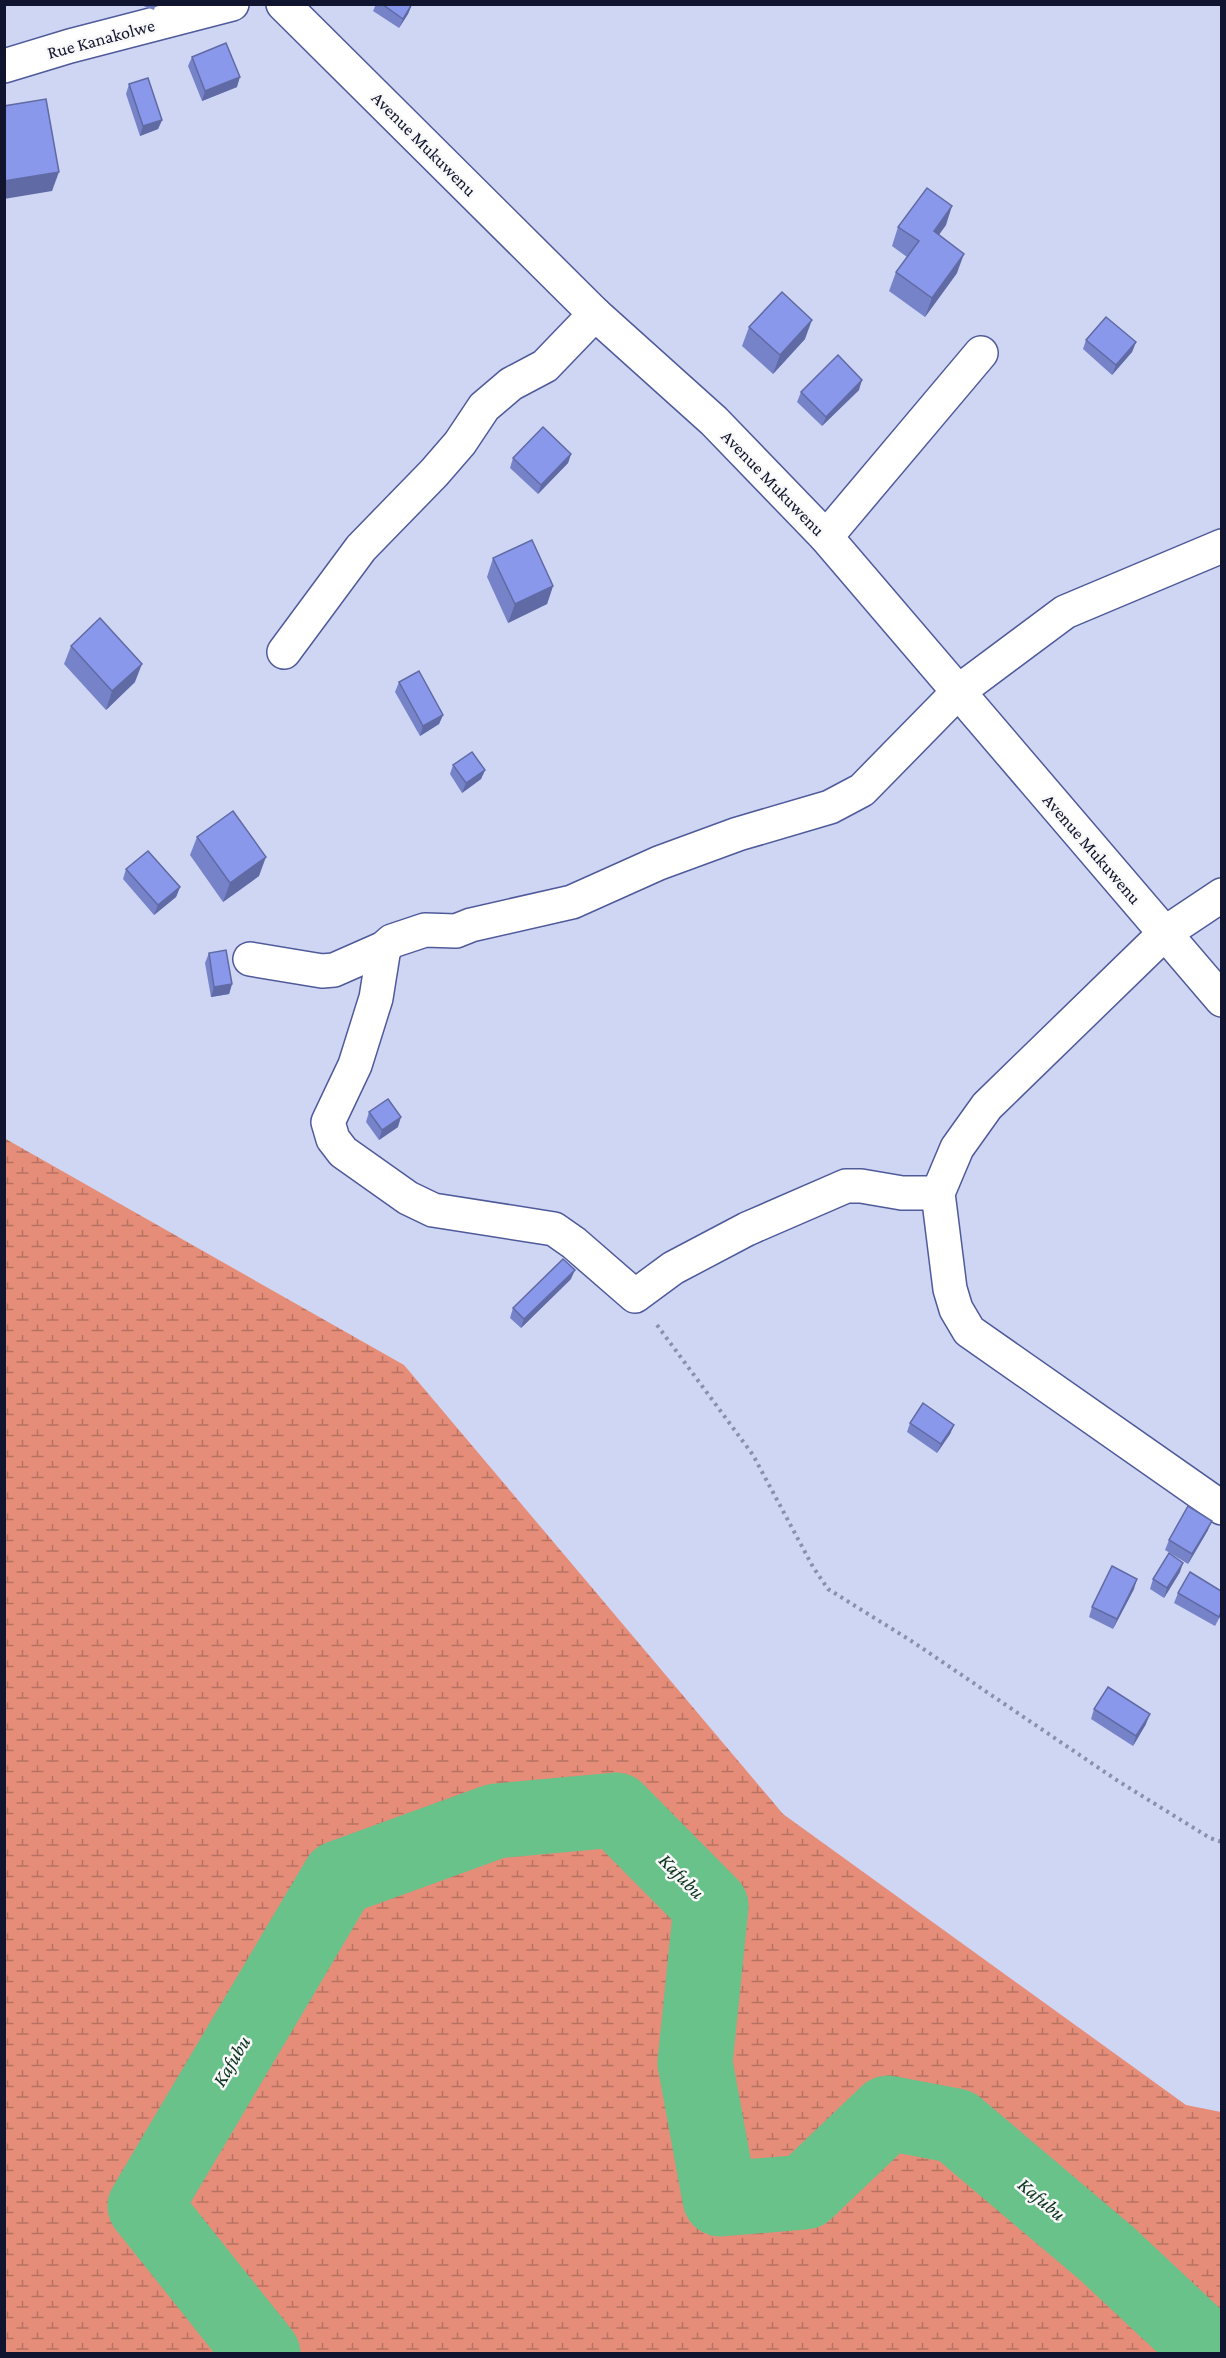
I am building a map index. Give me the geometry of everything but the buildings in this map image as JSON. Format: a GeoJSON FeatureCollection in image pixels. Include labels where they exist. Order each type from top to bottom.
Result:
{"type":"FeatureCollection","features":[{"type":"Feature","properties":{"kind":"street","name":"Rue Kanakolwe"},"geometry":{"type":"LineString","coordinates":[[4,66],[70,46],[232,4]]}},
{"type":"Feature","properties":{"kind":"street","name":"Avenue Mukuwenu"},"geometry":{"type":"LineString","coordinates":[[283,4],[595,314],[714,421],[826,537],[1221,1000]]}},
{"type":"Feature","properties":{"kind":"street"},"geometry":{"type":"LineString","coordinates":[[284,652],[361,548],[434,473],[460,443],[484,407],[511,384],[545,366],[595,314]]}},
{"type":"Feature","properties":{"kind":"street"},"geometry":{"type":"LineString","coordinates":[[826,537],[981,353]]}},
{"type":"Feature","properties":{"kind":"street"},"geometry":{"type":"LineString","coordinates":[[250,959],[322,971],[334,970],[384,948],[392,941],[425,930],[456,931],[471,925],[572,902],[671,859],[738,834],[830,807],[862,790],[959,691],[1065,612],[1221,546]]}},
{"type":"Feature","properties":{"kind":"street"},"geometry":{"type":"LineString","coordinates":[[1221,895],[1165,933],[987,1106],[957,1148],[938,1193],[950,1289],[956,1309],[969,1331],[1221,1508]]}},
{"type":"Feature","properties":{"kind":"street"},"geometry":{"type":"LineString","coordinates":[[384,948],[376,998],[355,1065],[328,1122],[333,1139],[343,1152],[408,1198],[433,1210],[554,1229],[574,1243],[634,1296],[673,1268],[694,1257],[747,1230],[846,1186],[861,1185],[902,1193],[938,1193]]}},
{"type":"Feature","properties":{"kind":"path"},"geometry":{"type":"LineString","coordinates":[[634,1296],[753,1455],[813,1567],[828,1589],[913,1642],[1118,1781],[1210,1838],[1221,1842]]}},
{"type":"Feature","properties":{"kind":"green space"},"geometry":{"type":"Polygon","coordinates":[[[4,1138],[404,1365],[783,1814],[1186,2105],[1221,2112],[1221,2353],[5,2353],[4,1138]]]}},
{"type":"Feature","properties":{"kind":"waterway","name":"Kafubu"},"geometry":{"type":"LineString","coordinates":[[263,2354],[145,2206],[339,1878],[496,1821],[616,1810],[711,1906],[695,2063],[720,2199],[805,2192],[888,2113],[956,2126],[1106,2253],[1214,2354]]}}]}
